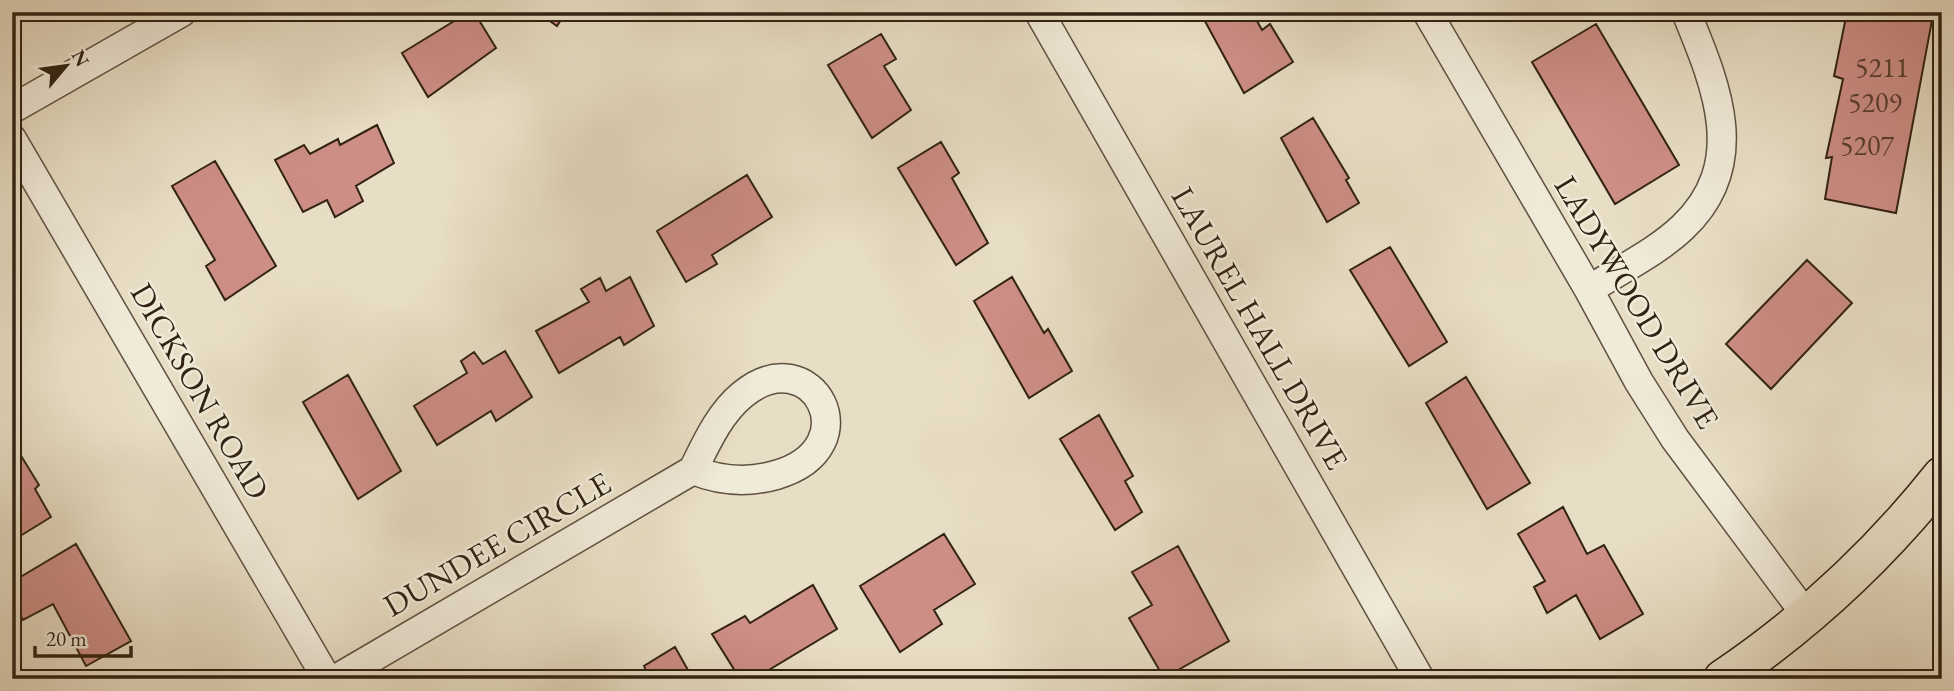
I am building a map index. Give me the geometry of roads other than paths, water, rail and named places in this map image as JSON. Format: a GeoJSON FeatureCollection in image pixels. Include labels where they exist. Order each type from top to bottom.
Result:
{"type":"FeatureCollection","features":[{"type":"Feature","properties":{"kind":"main road"},"geometry":{"type":"LineString","coordinates":[[1723,679],[1806,615],[1868,560],[1942,476]]}},
{"type":"Feature","properties":{"kind":"street"},"geometry":{"type":"LineString","coordinates":[[12,109],[182,12]]}},
{"type":"Feature","properties":{"kind":"street","name":"LAUREL HALL DRIVE"},"geometry":{"type":"LineString","coordinates":[[1039,12],[1420,679]]}},
{"type":"Feature","properties":{"kind":"street","name":"LADYWOOD DRIVE"},"geometry":{"type":"LineString","coordinates":[[1427,12],[1589,290],[1639,382],[1675,439],[1806,615]]}},
{"type":"Feature","properties":{"kind":"street"},"geometry":{"type":"LineString","coordinates":[[1589,290],[1682,228],[1702,205],[1717,178],[1723,149],[1723,128],[1716,97],[1686,12]]}},
{"type":"Feature","properties":{"kind":"street","name":"DICKSON ROAD"},"geometry":{"type":"LineString","coordinates":[[12,139],[327,679]]}},
{"type":"Feature","properties":{"kind":"street","name":"DUNDEE CIRCLE"},"geometry":{"type":"LineString","coordinates":[[336,679],[693,470],[727,412],[743,394],[765,382],[781,377],[798,380],[811,390],[826,414],[827,431],[822,443],[807,460],[784,473],[762,479],[737,480],[712,478],[693,470]]}}]}
